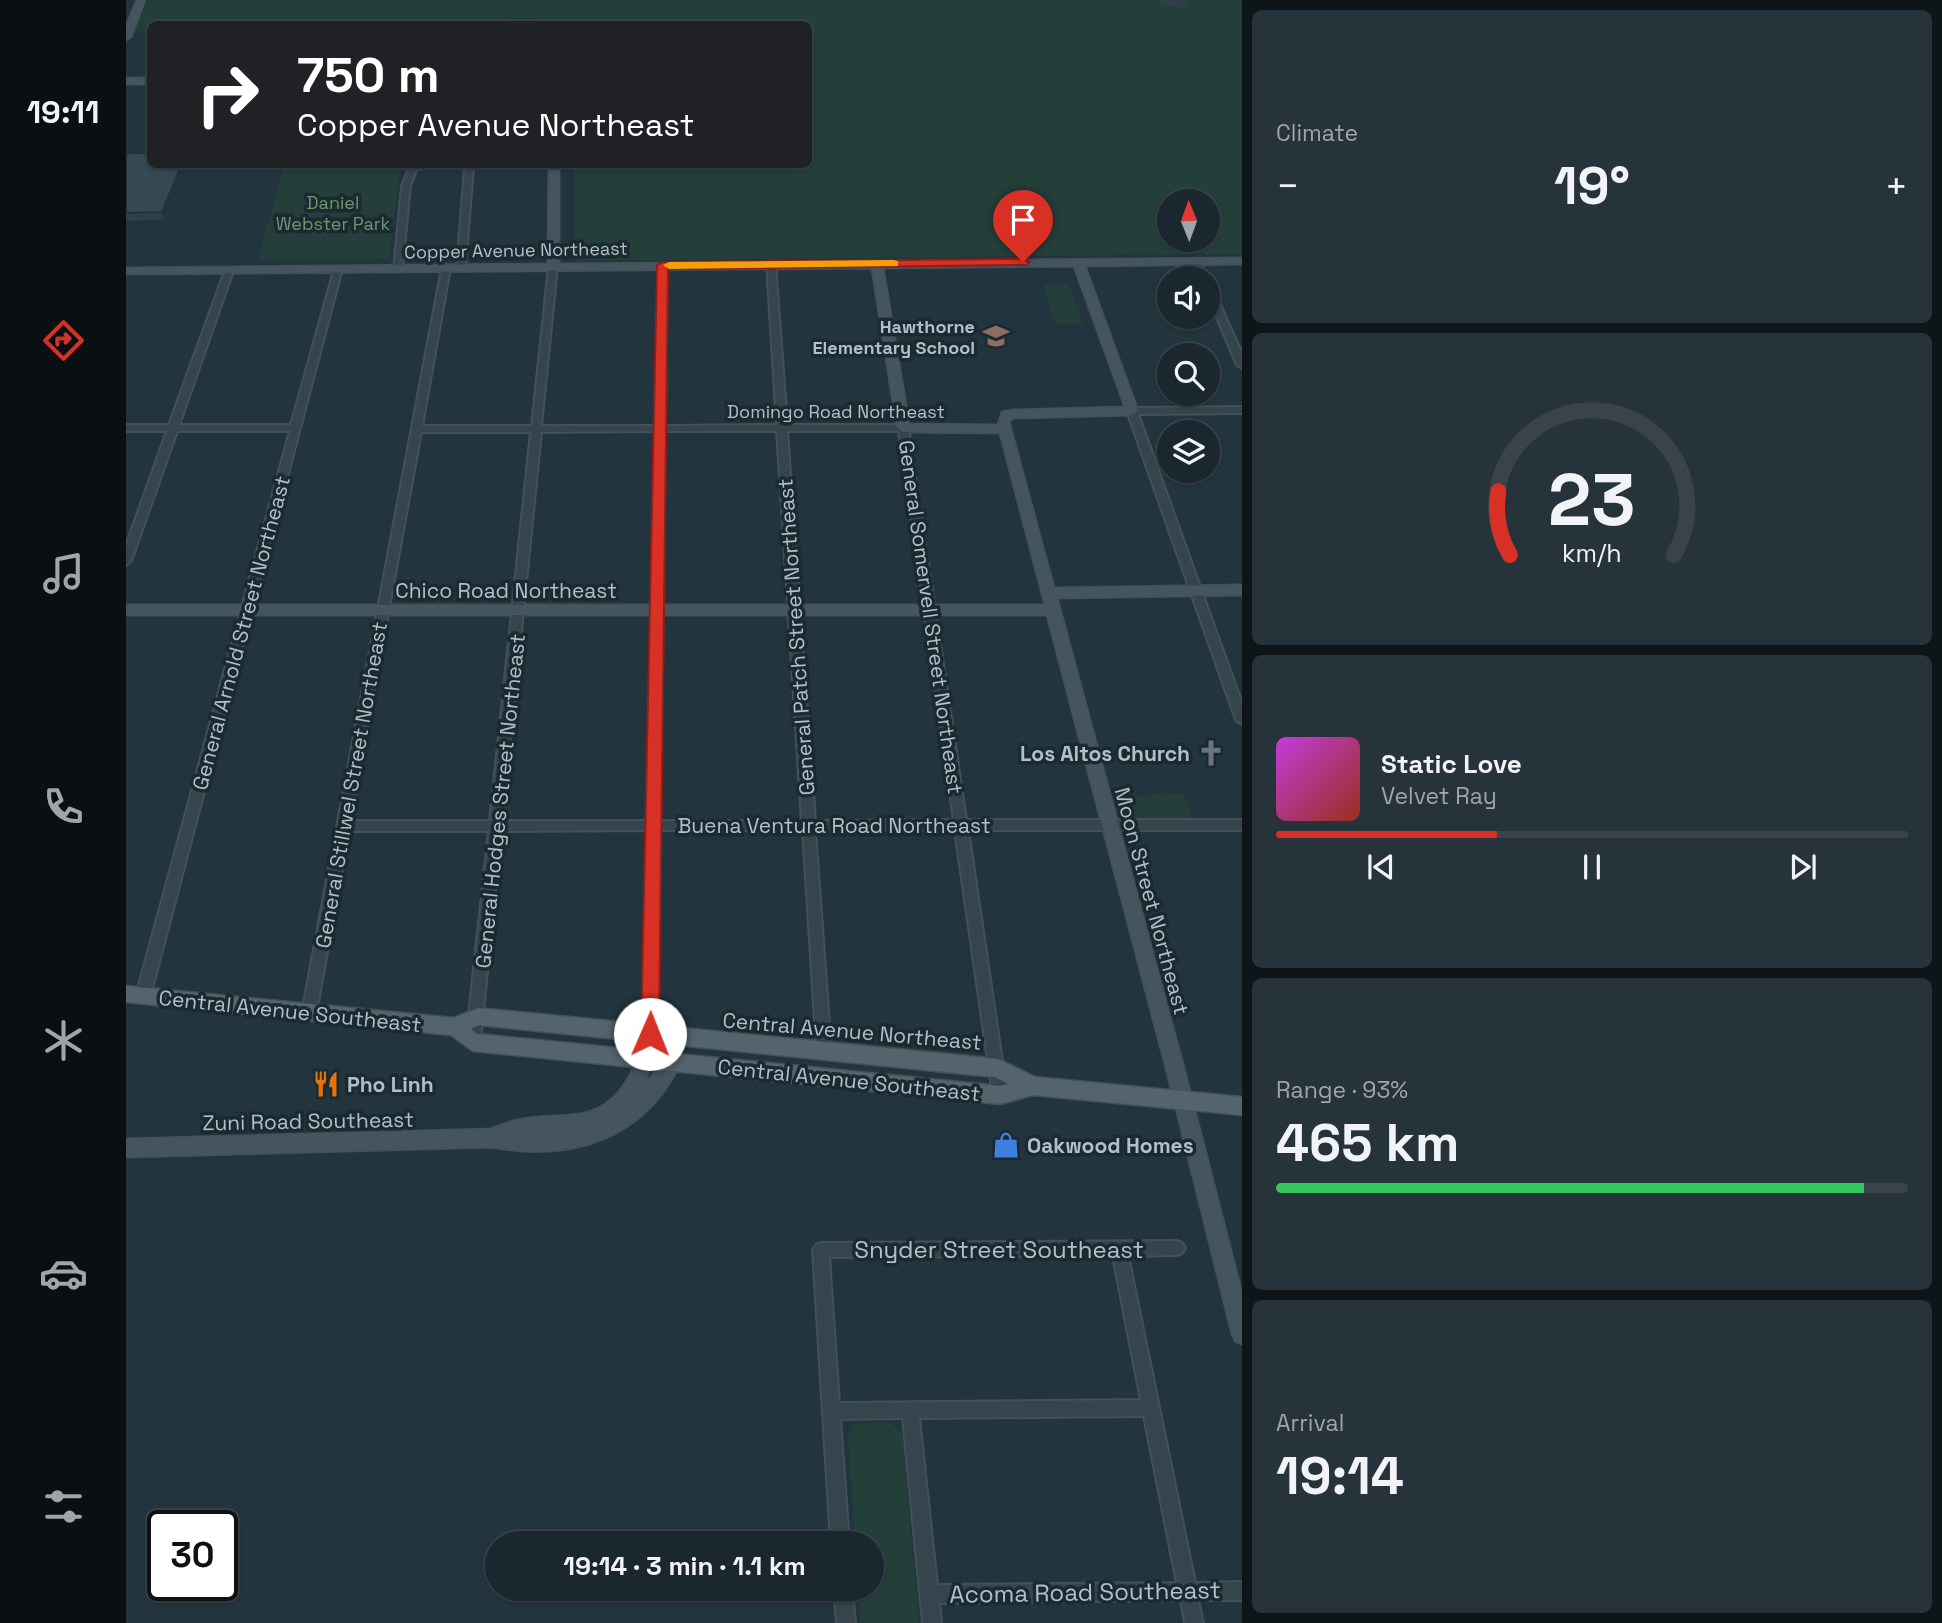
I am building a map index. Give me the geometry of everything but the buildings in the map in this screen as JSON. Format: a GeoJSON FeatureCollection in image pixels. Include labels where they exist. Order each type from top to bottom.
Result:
{"type":"FeatureCollection","features":[{"type":"Feature","properties":{"kind":"main road","name":"Central Avenue Southeast"},"geometry":{"type":"LineString","coordinates":[[134,995],[455,1027]]}},
{"type":"Feature","properties":{"kind":"main road"},"geometry":{"type":"LineString","coordinates":[[473,1042],[455,1027],[478,1016]]}},
{"type":"Feature","properties":{"kind":"main road","name":"Central Avenue Northeast"},"geometry":{"type":"LineString","coordinates":[[478,1016],[998,1068],[1033,1086]]}},
{"type":"Feature","properties":{"kind":"main road","name":"Central Avenue Southeast"},"geometry":{"type":"LineString","coordinates":[[473,1042],[1000,1095],[1033,1086],[1242,1106]]}},
{"type":"Feature","properties":{"kind":"street"},"geometry":{"type":"LineString","coordinates":[[126,37],[141,0]]}},
{"type":"Feature","properties":{"kind":"street"},"geometry":{"type":"LineString","coordinates":[[126,81],[147,81]]}},
{"type":"Feature","properties":{"kind":"street"},"geometry":{"type":"LineString","coordinates":[[398,269],[406,186],[413,168]]}},
{"type":"Feature","properties":{"kind":"street"},"geometry":{"type":"LineString","coordinates":[[461,268],[469,168]]}},
{"type":"Feature","properties":{"kind":"street"},"geometry":{"type":"LineString","coordinates":[[553,267],[554,168]]}},
{"type":"Feature","properties":{"kind":"street"},"geometry":{"type":"LineString","coordinates":[[1196,261],[1198,266]]}},
{"type":"Feature","properties":{"kind":"street","name":"Copper Avenue Northeast"},"geometry":{"type":"LineString","coordinates":[[126,271],[1242,261]]}},
{"type":"Feature","properties":{"kind":"street"},"geometry":{"type":"LineString","coordinates":[[1078,262],[1242,720]]}},
{"type":"Feature","properties":{"kind":"street","name":"General Somervell Street Northeast"},"geometry":{"type":"LineString","coordinates":[[877,263],[1000,1095]]}},
{"type":"Feature","properties":{"kind":"street","name":"General Patch Street Northeast"},"geometry":{"type":"LineString","coordinates":[[771,264],[824,1052]]}},
{"type":"Feature","properties":{"kind":"street"},"geometry":{"type":"LineString","coordinates":[[663,265],[658,428],[650,1034],[672,1062]]}},
{"type":"Feature","properties":{"kind":"street","name":"General Hodges Street Northeast"},"geometry":{"type":"LineString","coordinates":[[473,1042],[478,1016],[553,267]]}},
{"type":"Feature","properties":{"kind":"street","name":"General Stillwel Street Northeast"},"geometry":{"type":"LineString","coordinates":[[309,1013],[446,268]]}},
{"type":"Feature","properties":{"kind":"street","name":"General Arnold Street Northeast"},"geometry":{"type":"LineString","coordinates":[[134,995],[246,611],[338,269]]}},
{"type":"Feature","properties":{"kind":"street"},"geometry":{"type":"LineString","coordinates":[[126,561],[229,271]]}},
{"type":"Feature","properties":{"kind":"street"},"geometry":{"type":"LineString","coordinates":[[1220,315],[1242,365]]}},
{"type":"Feature","properties":{"kind":"street"},"geometry":{"type":"LineString","coordinates":[[1005,429],[1004,417],[1013,414],[1242,410]]}},
{"type":"Feature","properties":{"kind":"street"},"geometry":{"type":"LineString","coordinates":[[126,428],[295,428]]}},
{"type":"Feature","properties":{"kind":"street","name":"Domingo Road Northeast"},"geometry":{"type":"LineString","coordinates":[[416,429],[1005,429]]}},
{"type":"Feature","properties":{"kind":"street","name":"Moon Street Northeast"},"geometry":{"type":"LineString","coordinates":[[1005,429],[1184,1100],[1242,1334]]}},
{"type":"Feature","properties":{"kind":"street","name":"Chico Road Northeast"},"geometry":{"type":"LineString","coordinates":[[126,610],[929,610],[1242,590]]}},
{"type":"Feature","properties":{"kind":"street","name":"Buena Ventura Road Northeast"},"geometry":{"type":"LineString","coordinates":[[343,826],[1242,825]]}},
{"type":"Feature","properties":{"kind":"street","name":"Zuni Road Southeast"},"geometry":{"type":"LineString","coordinates":[[492,1138],[519,1128],[580,1124],[603,1114],[621,1102],[640,1080],[647,1059],[650,1034]]}},
{"type":"Feature","properties":{"kind":"street","name":"Zuni Road Southeast"},"geometry":{"type":"LineString","coordinates":[[126,1148],[492,1138],[516,1143],[597,1136],[612,1129],[639,1108],[672,1062]]}},
{"type":"Feature","properties":{"kind":"street","name":"Snyder Street Southeast"},"geometry":{"type":"LineString","coordinates":[[821,1250],[1177,1248]]}},
{"type":"Feature","properties":{"kind":"street"},"geometry":{"type":"LineString","coordinates":[[1119,1249],[1194,1623]]}},
{"type":"Feature","properties":{"kind":"street"},"geometry":{"type":"LineString","coordinates":[[821,1250],[839,1531]]}},
{"type":"Feature","properties":{"kind":"street"},"geometry":{"type":"LineString","coordinates":[[831,1411],[1151,1408]]}},
{"type":"Feature","properties":{"kind":"street"},"geometry":{"type":"LineString","coordinates":[[910,1410],[932,1623]]}},
{"type":"Feature","properties":{"kind":"street","name":"Acoma Road Southeast"},"geometry":{"type":"LineString","coordinates":[[929,1594],[1242,1591]]}},
{"type":"Feature","properties":{"kind":"street"},"geometry":{"type":"LineString","coordinates":[[844,1601],[846,1623]]}},
{"type":"Feature","properties":{"kind":"green space"},"geometry":{"type":"Polygon","coordinates":[[[148,0],[1242,0],[1242,254],[575,261],[574,168],[812,168],[812,21],[147,21],[147,31],[135,31],[148,0]]]}},
{"type":"Feature","properties":{"kind":"green space","name":"Daniel Webster Park"},"geometry":{"type":"Polygon","coordinates":[[[283,168],[401,168],[389,259],[258,260],[283,168]]]}},
{"type":"Feature","properties":{"kind":"green space"},"geometry":{"type":"Polygon","coordinates":[[[1043,285],[1069,285],[1083,324],[1055,324],[1043,285]]]}},
{"type":"Feature","properties":{"kind":"green space"},"geometry":{"type":"Polygon","coordinates":[[[1184,794],[1192,819],[1119,820],[1110,796],[1184,794]]]}},
{"type":"Feature","properties":{"kind":"green space"},"geometry":{"type":"Polygon","coordinates":[[[891,1423],[902,1433],[919,1623],[860,1623],[859,1601],[884,1601],[884,1531],[854,1531],[848,1436],[854,1424],[891,1423]]]}},
{"type":"Feature","properties":{"kind":"slow traffic"},"geometry":{"type":"LineString","coordinates":[[669,265],[894,263]]}},
{"type":"Feature","properties":{"kind":"place","name":"Hawthorne Elementary School"},"geometry":{"type":"Point","coordinates":[996,336]}},
{"type":"Feature","properties":{"kind":"place","name":"Los Altos Church"},"geometry":{"type":"Point","coordinates":[1211,753]}},
{"type":"Feature","properties":{"kind":"place","name":"Pho Linh"},"geometry":{"type":"Point","coordinates":[326,1084]}},
{"type":"Feature","properties":{"kind":"place","name":"Oakwood Homes"},"geometry":{"type":"Point","coordinates":[1006,1145]}},
{"type":"Feature","properties":{"kind":"route"},"geometry":{"type":"LineString","coordinates":[[650,1034],[658,428],[663,265],[1023,262]]}}]}
